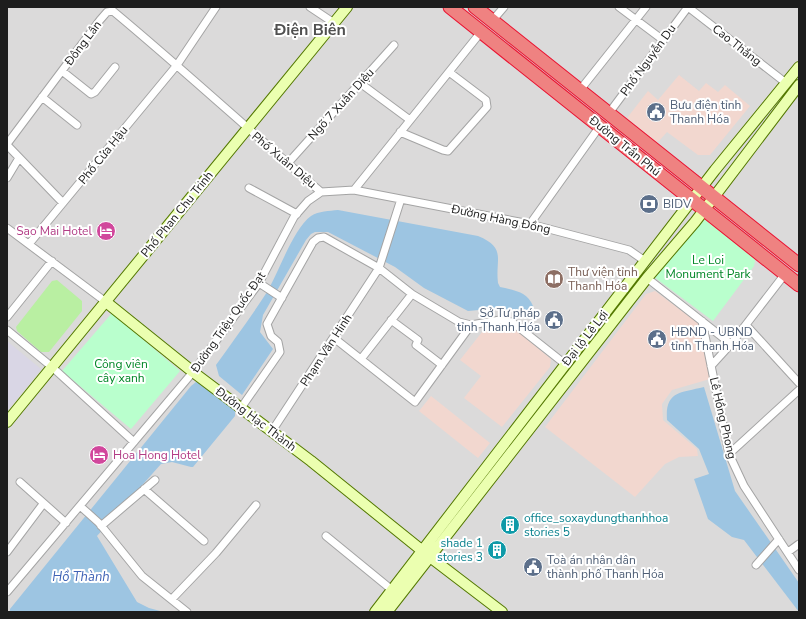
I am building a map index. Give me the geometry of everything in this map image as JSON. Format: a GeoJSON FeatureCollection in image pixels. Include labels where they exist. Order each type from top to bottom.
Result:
{"type":"FeatureCollection","features":[{"type":"Feature","properties":{"kind":"highway","name":"Đường Trần Phú"},"geometry":{"type":"LineString","coordinates":[[450,7],[799,285]]}},
{"type":"Feature","properties":{"kind":"highway","name":"Đường Trần Phú"},"geometry":{"type":"LineString","coordinates":[[475,7],[798,262]]}},
{"type":"Feature","properties":{"kind":"highway"},"geometry":{"type":"LineString","coordinates":[[540,79],[550,67]]}},
{"type":"Feature","properties":{"kind":"main road","name":"Phố Phan Chu Trinh"},"geometry":{"type":"LineString","coordinates":[[7,422],[347,7]]}},
{"type":"Feature","properties":{"kind":"main road","name":"Đại lộ Lê Lợi"},"geometry":{"type":"LineString","coordinates":[[387,612],[426,554],[534,404],[692,199],[799,67]]}},
{"type":"Feature","properties":{"kind":"main road","name":"Đại lộ Lê Lợi"},"geometry":{"type":"LineString","coordinates":[[375,612],[392,590],[426,554],[543,411],[798,89]]}},
{"type":"Feature","properties":{"kind":"main road","name":"Đường Hạc Thành"},"geometry":{"type":"LineString","coordinates":[[106,302],[193,372],[272,431],[426,554],[502,612]]}},
{"type":"Feature","properties":{"kind":"main road"},"geometry":{"type":"LineString","coordinates":[[534,404],[543,411]]}},
{"type":"Feature","properties":{"kind":"street","name":"Phố Cửa Hậu"},"geometry":{"type":"LineString","coordinates":[[28,244],[177,65],[216,7]]}},
{"type":"Feature","properties":{"kind":"street"},"geometry":{"type":"LineString","coordinates":[[310,7],[334,23]]}},
{"type":"Feature","properties":{"kind":"street"},"geometry":{"type":"LineString","coordinates":[[492,21],[504,7]]}},
{"type":"Feature","properties":{"kind":"street"},"geometry":{"type":"LineString","coordinates":[[619,7],[663,40]]}},
{"type":"Feature","properties":{"kind":"street"},"geometry":{"type":"LineString","coordinates":[[580,90],[646,7]]}},
{"type":"Feature","properties":{"kind":"street","name":"Phố Nguyễn Du"},"geometry":{"type":"LineString","coordinates":[[609,113],[688,7]]}},
{"type":"Feature","properties":{"kind":"street","name":"Cao Thắng"},"geometry":{"type":"LineString","coordinates":[[688,7],[786,83]]}},
{"type":"Feature","properties":{"kind":"street","name":"Đông Lân"},"geometry":{"type":"LineString","coordinates":[[7,145],[100,20],[111,9],[177,65],[247,129]]}},
{"type":"Feature","properties":{"kind":"street"},"geometry":{"type":"LineString","coordinates":[[321,192],[354,190],[481,32]]}},
{"type":"Feature","properties":{"kind":"street","name":"Ngõ 7 Xuân Diệu"},"geometry":{"type":"LineString","coordinates":[[288,164],[394,45]]}},
{"type":"Feature","properties":{"kind":"street"},"geometry":{"type":"LineString","coordinates":[[62,71],[91,94],[95,92],[115,67]]}},
{"type":"Feature","properties":{"kind":"street"},"geometry":{"type":"LineString","coordinates":[[400,132],[448,151],[487,107],[486,100],[449,72]]}},
{"type":"Feature","properties":{"kind":"street"},"geometry":{"type":"LineString","coordinates":[[360,83],[410,120]]}},
{"type":"Feature","properties":{"kind":"street"},"geometry":{"type":"LineString","coordinates":[[42,97],[77,125]]}},
{"type":"Feature","properties":{"kind":"street"},"geometry":{"type":"LineString","coordinates":[[530,224],[600,126]]}},
{"type":"Feature","properties":{"kind":"street","name":"Phố Xuân Diệu"},"geometry":{"type":"LineString","coordinates":[[247,129],[321,192]]}},
{"type":"Feature","properties":{"kind":"street"},"geometry":{"type":"LineString","coordinates":[[7,145],[63,203]]}},
{"type":"Feature","properties":{"kind":"street"},"geometry":{"type":"LineString","coordinates":[[7,178],[19,158]]}},
{"type":"Feature","properties":{"kind":"street"},"geometry":{"type":"LineString","coordinates":[[249,188],[297,214]]}},
{"type":"Feature","properties":{"kind":"street","name":"Đường Hàng Đồng"},"geometry":{"type":"LineString","coordinates":[[354,190],[530,224],[629,250],[645,261]]}},
{"type":"Feature","properties":{"kind":"street","name":"Đường Triệu Quốc Đạt"},"geometry":{"type":"LineString","coordinates":[[7,592],[66,523],[82,508],[134,442],[193,372],[261,285],[297,214],[308,201],[321,192]]}},
{"type":"Feature","properties":{"kind":"street","name":"Phạm Văn Hinh"},"geometry":{"type":"LineString","coordinates":[[272,431],[379,268],[401,199]]}},
{"type":"Feature","properties":{"kind":"street","name":"Đường Hạc Thành"},"geometry":{"type":"LineString","coordinates":[[7,228],[106,302]]}},
{"type":"Feature","properties":{"kind":"street"},"geometry":{"type":"LineString","coordinates":[[241,408],[280,352],[278,342],[270,336],[267,324],[313,242],[318,238],[324,237],[330,239],[379,268],[412,294],[459,322],[471,325],[500,320],[512,322],[565,364]]}},
{"type":"Feature","properties":{"kind":"street"},"geometry":{"type":"LineString","coordinates":[[7,317],[52,261]]}},
{"type":"Feature","properties":{"kind":"street"},"geometry":{"type":"LineString","coordinates":[[711,366],[731,344],[786,274]]}},
{"type":"Feature","properties":{"kind":"street"},"geometry":{"type":"LineString","coordinates":[[647,278],[731,344]]}},
{"type":"Feature","properties":{"kind":"street"},"geometry":{"type":"LineString","coordinates":[[261,285],[282,298]]}},
{"type":"Feature","properties":{"kind":"street"},"geometry":{"type":"LineString","coordinates":[[361,360],[412,294]]}},
{"type":"Feature","properties":{"kind":"street"},"geometry":{"type":"LineString","coordinates":[[392,320],[418,340],[416,345],[442,365]]}},
{"type":"Feature","properties":{"kind":"street","name":"Lê Hồng Phong"},"geometry":{"type":"LineString","coordinates":[[702,321],[729,454],[744,486],[799,570]]}},
{"type":"Feature","properties":{"kind":"street"},"geometry":{"type":"LineString","coordinates":[[334,338],[415,402],[471,325]]}},
{"type":"Feature","properties":{"kind":"street"},"geometry":{"type":"LineString","coordinates":[[746,325],[799,383]]}},
{"type":"Feature","properties":{"kind":"street"},"geometry":{"type":"LineString","coordinates":[[7,330],[52,367],[134,442]]}},
{"type":"Feature","properties":{"kind":"street"},"geometry":{"type":"LineString","coordinates":[[729,454],[799,390]]}},
{"type":"Feature","properties":{"kind":"street"},"geometry":{"type":"LineString","coordinates":[[100,525],[155,480]]}},
{"type":"Feature","properties":{"kind":"street"},"geometry":{"type":"LineString","coordinates":[[20,482],[66,523]]}},
{"type":"Feature","properties":{"kind":"street"},"geometry":{"type":"LineString","coordinates":[[144,489],[204,541]]}},
{"type":"Feature","properties":{"kind":"street"},"geometry":{"type":"LineString","coordinates":[[7,552],[43,504]]}},
{"type":"Feature","properties":{"kind":"street"},"geometry":{"type":"LineString","coordinates":[[172,599],[216,553],[256,504]]}},
{"type":"Feature","properties":{"kind":"street"},"geometry":{"type":"LineString","coordinates":[[82,508],[100,525],[142,576],[187,612]]}},
{"type":"Feature","properties":{"kind":"street"},"geometry":{"type":"LineString","coordinates":[[326,536],[392,590]]}},
{"type":"Feature","properties":{"kind":"street"},"geometry":{"type":"LineString","coordinates":[[756,565],[779,539]]}},
{"type":"Feature","properties":{"kind":"street"},"geometry":{"type":"LineString","coordinates":[[788,552],[799,544]]}},
{"type":"Feature","properties":{"kind":"shaded area"},"geometry":{"type":"Polygon","coordinates":[[[7,7],[799,7],[799,612],[7,612],[7,7]]]}},
{"type":"Feature","properties":{"kind":"shaded area"},"geometry":{"type":"Polygon","coordinates":[[[679,75],[699,91],[706,83],[718,92],[725,85],[750,106],[710,155],[698,155],[667,132],[659,141],[656,142],[627,118],[648,91],[658,100],[679,75]]]}},
{"type":"Feature","properties":{"kind":"shaded area"},"geometry":{"type":"Polygon","coordinates":[[[655,291],[698,323],[710,379],[672,390],[662,404],[663,420],[697,449],[698,456],[679,457],[665,464],[635,497],[545,427],[646,294],[655,291]]]}},
{"type":"Feature","properties":{"kind":"shaded area"},"geometry":{"type":"Polygon","coordinates":[[[501,327],[516,330],[551,359],[550,367],[502,427],[464,398],[481,376],[460,360],[482,332],[488,328],[501,327]]]}},
{"type":"Feature","properties":{"kind":"shaded area"},"geometry":{"type":"Polygon","coordinates":[[[7,341],[41,369],[7,411],[7,341]]]}},
{"type":"Feature","properties":{"kind":"shaded area"},"geometry":{"type":"Polygon","coordinates":[[[431,396],[490,443],[478,458],[419,411],[431,396]]]}},
{"type":"Feature","properties":{"kind":"green space","name":"Le Loi Monument Park"},"geometry":{"type":"Polygon","coordinates":[[[701,219],[706,219],[753,256],[755,261],[754,266],[713,321],[654,277],[697,222],[701,219]]]}},
{"type":"Feature","properties":{"kind":"green space"},"geometry":{"type":"Polygon","coordinates":[[[57,280],[82,301],[82,311],[49,352],[41,352],[17,331],[16,327],[52,281],[57,280]]]}},
{"type":"Feature","properties":{"kind":"green space","name":"Công viên cây xanh"},"geometry":{"type":"Polygon","coordinates":[[[112,313],[180,371],[131,429],[62,371],[112,313]]]}},
{"type":"Feature","properties":{"kind":"water"},"geometry":{"type":"Polygon","coordinates":[[[338,210],[478,236],[487,240],[493,245],[498,255],[497,275],[500,287],[520,292],[531,301],[533,306],[531,310],[522,315],[501,308],[468,311],[424,288],[395,267],[328,232],[315,232],[306,240],[263,315],[260,332],[273,349],[242,395],[219,376],[216,365],[272,284],[292,240],[304,222],[317,213],[338,210]]]}},
{"type":"Feature","properties":{"kind":"water","name":"Hồ Thành"},"geometry":{"type":"Polygon","coordinates":[[[196,382],[200,383],[233,408],[235,411],[235,416],[193,467],[172,462],[161,464],[97,536],[137,602],[149,608],[164,612],[10,612],[10,609],[191,386],[196,382]]]}},
{"type":"Feature","properties":{"kind":"water"},"geometry":{"type":"Polygon","coordinates":[[[704,387],[735,491],[799,583],[799,612],[744,540],[732,537],[708,519],[694,479],[709,474],[699,449],[667,420],[667,411],[672,398],[681,392],[704,387]]]}},
{"type":"Feature","properties":{"kind":"place","name":"Bưu điện tỉnh Thanh Hóa"},"geometry":{"type":"Point","coordinates":[656,112]}},
{"type":"Feature","properties":{"kind":"place","name":"BIDV"},"geometry":{"type":"Point","coordinates":[649,204]}},
{"type":"Feature","properties":{"kind":"place","name":"Sao Mai Hotel"},"geometry":{"type":"Point","coordinates":[106,231]}},
{"type":"Feature","properties":{"kind":"place","name":"Thư viện tỉnh Thanh Hóa"},"geometry":{"type":"Point","coordinates":[554,279]}},
{"type":"Feature","properties":{"kind":"place","name":"Sở Tư pháp tỉnh Thanh Hóa"},"geometry":{"type":"Point","coordinates":[554,320]}},
{"type":"Feature","properties":{"kind":"place","name":"HĐND - UBND tỉnh Thanh Hóa"},"geometry":{"type":"Point","coordinates":[657,339]}},
{"type":"Feature","properties":{"kind":"place","name":"Hoa Hong Hotel"},"geometry":{"type":"Point","coordinates":[99,455]}},
{"type":"Feature","properties":{"kind":"place","name":"office_soxaydungthanhhoa stories 5"},"geometry":{"type":"Point","coordinates":[510,525]}},
{"type":"Feature","properties":{"kind":"place","name":"shade 1 stories 3"},"geometry":{"type":"Point","coordinates":[497,550]}},
{"type":"Feature","properties":{"kind":"place","name":"Toà án nhân dân thành phố Thanh Hóa"},"geometry":{"type":"Point","coordinates":[533,567]}},
{"type":"Feature","properties":{"kind":"district","name":"Điện Biên"},"geometry":{"type":"Point","coordinates":[310,29]}}]}
